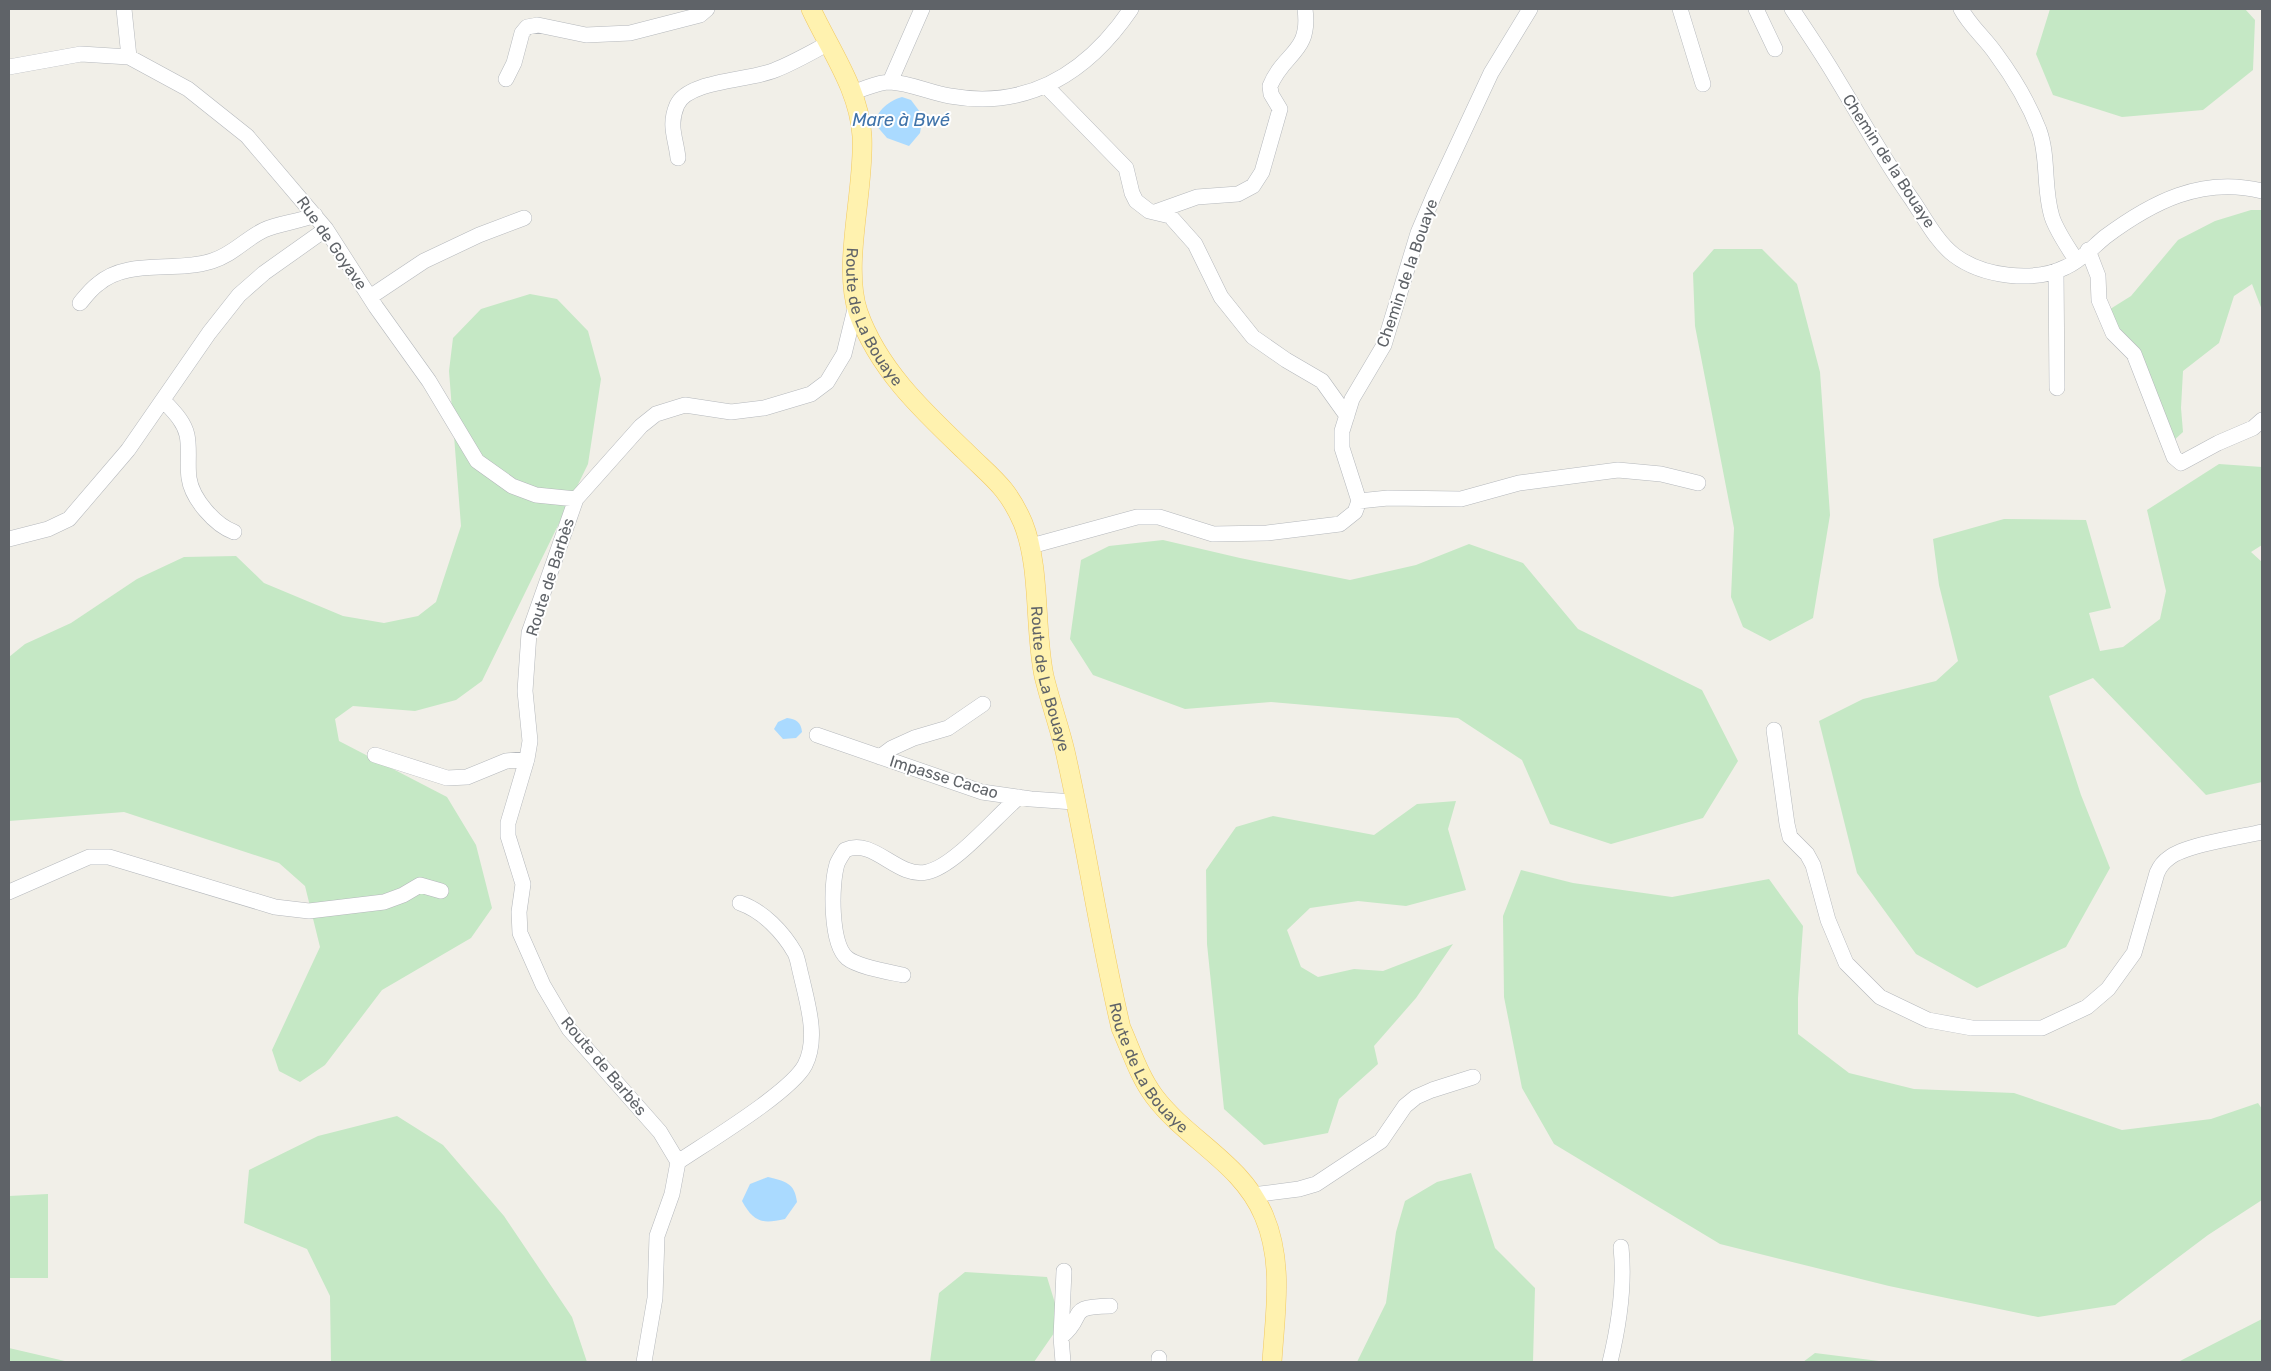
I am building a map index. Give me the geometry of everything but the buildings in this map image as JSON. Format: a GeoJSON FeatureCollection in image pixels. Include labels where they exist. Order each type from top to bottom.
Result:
{"type":"FeatureCollection","features":[{"type":"Feature","properties":{"kind":"main road","name":"Route de La Bouaye"},"geometry":{"type":"LineString","coordinates":[[811,9],[827,44],[854,92],[859,112],[862,137],[852,283],[856,306],[874,345],[894,377],[938,425],[1002,485],[1024,525],[1031,546],[1040,650],[1045,678],[1065,752],[1118,1012],[1136,1063],[1154,1096],[1176,1119],[1231,1168],[1252,1195],[1264,1216],[1273,1244],[1277,1271],[1278,1303],[1272,1362]]}},
{"type":"Feature","properties":{"kind":"street"},"geometry":{"type":"LineString","coordinates":[[124,9],[129,57]]}},
{"type":"Feature","properties":{"kind":"street"},"geometry":{"type":"LineString","coordinates":[[506,79],[514,63],[522,33],[527,27],[538,25],[586,35],[630,33],[700,15],[707,9]]}},
{"type":"Feature","properties":{"kind":"street"},"geometry":{"type":"LineString","coordinates":[[890,82],[922,9]]}},
{"type":"Feature","properties":{"kind":"street"},"geometry":{"type":"LineString","coordinates":[[854,92],[890,82],[950,96],[994,100],[1020,96],[1046,86],[1098,49],[1131,9]]}},
{"type":"Feature","properties":{"kind":"street"},"geometry":{"type":"LineString","coordinates":[[1156,212],[1197,196],[1238,194],[1253,186],[1262,172],[1280,109],[1271,94],[1270,86],[1305,38],[1308,26],[1305,9]]}},
{"type":"Feature","properties":{"kind":"street","name":"Chemin de la Bouaye"},"geometry":{"type":"LineString","coordinates":[[1359,501],[1342,448],[1342,431],[1352,399],[1384,345],[1418,233],[1435,193],[1491,73],[1530,9]]}},
{"type":"Feature","properties":{"kind":"street"},"geometry":{"type":"LineString","coordinates":[[1680,9],[1703,84]]}},
{"type":"Feature","properties":{"kind":"street"},"geometry":{"type":"LineString","coordinates":[[1756,9],[1775,49]]}},
{"type":"Feature","properties":{"kind":"street","name":"Chemin de la Bouaye"},"geometry":{"type":"LineString","coordinates":[[1792,9],[1900,182],[1934,232],[1953,254],[1968,264],[1996,273],[2027,276],[2056,271],[2068,267],[2088,250],[2146,210],[2174,197],[2201,188],[2222,185],[2262,191]]}},
{"type":"Feature","properties":{"kind":"street"},"geometry":{"type":"LineString","coordinates":[[1961,9],[1968,22],[1995,53],[2018,87],[2038,130],[2045,152],[2047,190],[2052,218],[2076,260]]}},
{"type":"Feature","properties":{"kind":"street"},"geometry":{"type":"LineString","coordinates":[[678,158],[673,138],[672,123],[677,104],[688,92],[709,84],[750,78],[775,70],[827,44]]}},
{"type":"Feature","properties":{"kind":"street","name":"Rue de Goyave"},"geometry":{"type":"LineString","coordinates":[[9,67],[81,54],[129,57],[188,89],[247,136],[326,229],[370,297],[429,381],[477,461],[512,486],[536,495],[576,499]]}},
{"type":"Feature","properties":{"kind":"street"},"geometry":{"type":"LineString","coordinates":[[1046,86],[1126,168],[1136,202],[1149,211],[1170,216],[1195,244],[1221,297],[1253,336],[1286,360],[1322,381],[1347,416]]}},
{"type":"Feature","properties":{"kind":"street"},"geometry":{"type":"LineString","coordinates":[[80,303],[98,284],[119,271],[131,268],[166,268],[207,263],[238,250],[264,230],[315,215]]}},
{"type":"Feature","properties":{"kind":"street"},"geometry":{"type":"LineString","coordinates":[[370,297],[424,261],[478,235],[524,218]]}},
{"type":"Feature","properties":{"kind":"street"},"geometry":{"type":"LineString","coordinates":[[9,539],[48,529],[69,518],[128,450],[209,332],[239,294],[264,273],[326,229]]}},
{"type":"Feature","properties":{"kind":"street"},"geometry":{"type":"LineString","coordinates":[[2088,250],[2098,276],[2099,300],[2112,333],[2134,354],[2174,457],[2181,463],[2218,443],[2253,428],[2262,420]]}},
{"type":"Feature","properties":{"kind":"street"},"geometry":{"type":"LineString","coordinates":[[2056,271],[2057,388]]}},
{"type":"Feature","properties":{"kind":"street","name":"Route de Barbès"},"geometry":{"type":"LineString","coordinates":[[678,1162],[660,1132],[569,1029],[543,985],[520,933],[519,912],[523,884],[508,836],[508,823],[527,759],[530,740],[525,691],[529,633],[576,499],[640,426],[656,414],[669,408],[685,405],[731,412],[764,408],[811,394],[827,382],[844,354],[856,306]]}},
{"type":"Feature","properties":{"kind":"street"},"geometry":{"type":"LineString","coordinates":[[164,400],[182,421],[187,434],[189,478],[193,490],[215,521],[223,528],[234,532]]}},
{"type":"Feature","properties":{"kind":"street"},"geometry":{"type":"LineString","coordinates":[[1031,546],[1137,517],[1159,517],[1212,534],[1267,533],[1340,524],[1355,512],[1359,501],[1388,498],[1461,499],[1519,483],[1618,470],[1661,474],[1698,483]]}},
{"type":"Feature","properties":{"kind":"street"},"geometry":{"type":"LineString","coordinates":[[880,757],[892,748],[914,738],[948,728],[983,704]]}},
{"type":"Feature","properties":{"kind":"street"},"geometry":{"type":"LineString","coordinates":[[1774,730],[1786,824],[1790,837],[1807,854],[1813,865],[1828,920],[1846,963],[1880,997],[1928,1020],[1972,1028],[2042,1028],[2087,1007],[2108,989],[2134,953],[2157,873],[2162,863],[2170,856],[2188,850],[2262,832]]}},
{"type":"Feature","properties":{"kind":"street","name":"Impasse Cacao"},"geometry":{"type":"LineString","coordinates":[[817,735],[982,792],[1074,802]]}},
{"type":"Feature","properties":{"kind":"street"},"geometry":{"type":"LineString","coordinates":[[376,755],[447,778],[467,777],[506,761],[527,759]]}},
{"type":"Feature","properties":{"kind":"street"},"geometry":{"type":"LineString","coordinates":[[903,976],[856,962],[847,958],[842,950],[835,929],[834,882],[838,862],[845,850],[858,847],[872,851],[902,868],[918,873],[929,872],[965,848],[1018,797]]}},
{"type":"Feature","properties":{"kind":"street"},"geometry":{"type":"LineString","coordinates":[[9,892],[89,858],[109,857],[274,907],[309,911],[384,902],[403,896],[420,885],[441,891]]}},
{"type":"Feature","properties":{"kind":"street"},"geometry":{"type":"LineString","coordinates":[[644,1362],[655,1298],[657,1236],[672,1194],[678,1162],[776,1094],[805,1065],[809,1052],[811,1037],[809,1011],[796,954],[773,924],[740,903]]}},
{"type":"Feature","properties":{"kind":"street"},"geometry":{"type":"LineString","coordinates":[[1252,1195],[1299,1189],[1316,1184],[1381,1142],[1405,1106],[1416,1098],[1432,1090],[1474,1077]]}},
{"type":"Feature","properties":{"kind":"street"},"geometry":{"type":"LineString","coordinates":[[1610,1362],[1618,1328],[1623,1265],[1621,1247]]}},
{"type":"Feature","properties":{"kind":"street"},"geometry":{"type":"LineString","coordinates":[[1063,1362],[1061,1337],[1064,1271]]}},
{"type":"Feature","properties":{"kind":"street"},"geometry":{"type":"LineString","coordinates":[[1061,1337],[1072,1328],[1078,1312],[1082,1308],[1110,1306]]}},
{"type":"Feature","properties":{"kind":"green space"},"geometry":{"type":"Polygon","coordinates":[[[2050,9],[2245,9],[2255,20],[2253,70],[2203,110],[2122,117],[2053,95],[2036,54],[2050,9]]]}},
{"type":"Feature","properties":{"kind":"green space"},"geometry":{"type":"Polygon","coordinates":[[[2251,210],[2262,210],[2262,310],[2252,284],[2234,296],[2219,343],[2183,371],[2181,408],[2183,432],[2172,442],[2107,311],[2131,296],[2178,240],[2215,221],[2251,210]]]}},
{"type":"Feature","properties":{"kind":"green space"},"geometry":{"type":"Polygon","coordinates":[[[1714,249],[1762,249],[1797,284],[1820,372],[1830,515],[1813,618],[1770,641],[1743,627],[1731,597],[1734,528],[1695,326],[1693,273],[1714,249]]]}},
{"type":"Feature","properties":{"kind":"green space"},"geometry":{"type":"Polygon","coordinates":[[[530,294],[557,299],[588,331],[601,379],[588,464],[482,681],[456,700],[415,711],[353,706],[335,719],[339,741],[447,797],[476,845],[492,908],[471,938],[382,990],[325,1065],[300,1082],[279,1071],[272,1050],[320,947],[305,886],[279,863],[124,812],[9,821],[9,657],[25,644],[71,623],[137,579],[184,557],[236,556],[264,583],[343,616],[384,623],[418,616],[436,602],[461,526],[449,371],[453,338],[481,309],[530,294]]]}},
{"type":"Feature","properties":{"kind":"green space"},"geometry":{"type":"Polygon","coordinates":[[[2219,464],[2262,467],[2262,545],[2251,552],[2262,562],[2262,782],[2206,795],[2093,678],[2049,696],[2081,795],[2110,868],[2066,947],[1977,988],[1916,954],[1857,873],[1819,721],[1863,699],[1936,681],[1958,661],[1939,585],[1933,539],[2004,519],[2086,520],[2111,608],[2089,613],[2100,651],[2123,647],[2160,619],[2166,591],[2147,510],[2219,464]]]}},
{"type":"Feature","properties":{"kind":"green space"},"geometry":{"type":"Polygon","coordinates":[[[1163,540],[1350,580],[1416,565],[1469,544],[1523,563],[1578,629],[1702,690],[1738,761],[1703,818],[1611,844],[1550,824],[1522,760],[1458,718],[1271,702],[1185,709],[1093,675],[1070,639],[1081,560],[1109,546],[1163,540]]]}},
{"type":"Feature","properties":{"kind":"green space"},"geometry":{"type":"Polygon","coordinates":[[[1456,801],[1448,829],[1466,890],[1406,906],[1358,901],[1310,908],[1287,930],[1301,967],[1318,977],[1354,969],[1383,971],[1453,944],[1416,998],[1374,1046],[1378,1064],[1339,1099],[1328,1133],[1264,1145],[1224,1109],[1207,944],[1206,870],[1236,827],[1273,816],[1374,835],[1417,804],[1456,801]]]}},
{"type":"Feature","properties":{"kind":"green space"},"geometry":{"type":"Polygon","coordinates":[[[1521,870],[1573,883],[1672,897],[1769,879],[1803,926],[1798,998],[1798,1034],[1849,1073],[1914,1089],[2014,1093],[2122,1130],[2211,1119],[2258,1103],[2262,1109],[2262,1200],[2208,1235],[2115,1305],[2038,1317],[1889,1286],[1720,1244],[1554,1144],[1522,1088],[1504,997],[1503,916],[1521,870]]]}},
{"type":"Feature","properties":{"kind":"green space"},"geometry":{"type":"Polygon","coordinates":[[[397,1116],[443,1145],[504,1216],[572,1317],[587,1362],[331,1362],[330,1296],[307,1249],[244,1223],[249,1170],[318,1136],[397,1116]]]}},
{"type":"Feature","properties":{"kind":"green space"},"geometry":{"type":"Polygon","coordinates":[[[1471,1173],[1495,1248],[1535,1288],[1533,1362],[1357,1362],[1386,1303],[1396,1232],[1405,1201],[1437,1182],[1471,1173]]]}},
{"type":"Feature","properties":{"kind":"green space"},"geometry":{"type":"Polygon","coordinates":[[[48,1194],[48,1278],[9,1278],[9,1196],[48,1194]]]}},
{"type":"Feature","properties":{"kind":"green space"},"geometry":{"type":"Polygon","coordinates":[[[965,1272],[1047,1277],[1061,1323],[1034,1362],[930,1362],[939,1293],[965,1272]]]}},
{"type":"Feature","properties":{"kind":"green space"},"geometry":{"type":"Polygon","coordinates":[[[2262,1319],[2262,1362],[2178,1362],[2262,1319]]]}},
{"type":"Feature","properties":{"kind":"green space"},"geometry":{"type":"Polygon","coordinates":[[[9,1348],[69,1362],[9,1362],[9,1348]]]}},
{"type":"Feature","properties":{"kind":"green space"},"geometry":{"type":"Polygon","coordinates":[[[1815,1353],[1887,1362],[1803,1362],[1815,1353]]]}},
{"type":"Feature","properties":{"kind":"water","name":"Mare à Bwé"},"geometry":{"type":"Polygon","coordinates":[[[902,97],[911,100],[923,116],[920,133],[909,146],[887,138],[875,124],[878,115],[884,107],[902,97]]]}},
{"type":"Feature","properties":{"kind":"water"},"geometry":{"type":"Polygon","coordinates":[[[787,718],[799,723],[802,732],[796,738],[783,739],[774,729],[778,722],[787,718]]]}},
{"type":"Feature","properties":{"kind":"water"},"geometry":{"type":"Polygon","coordinates":[[[768,1177],[788,1184],[794,1191],[797,1202],[785,1219],[765,1221],[755,1218],[742,1201],[750,1184],[768,1177]]]}}]}
